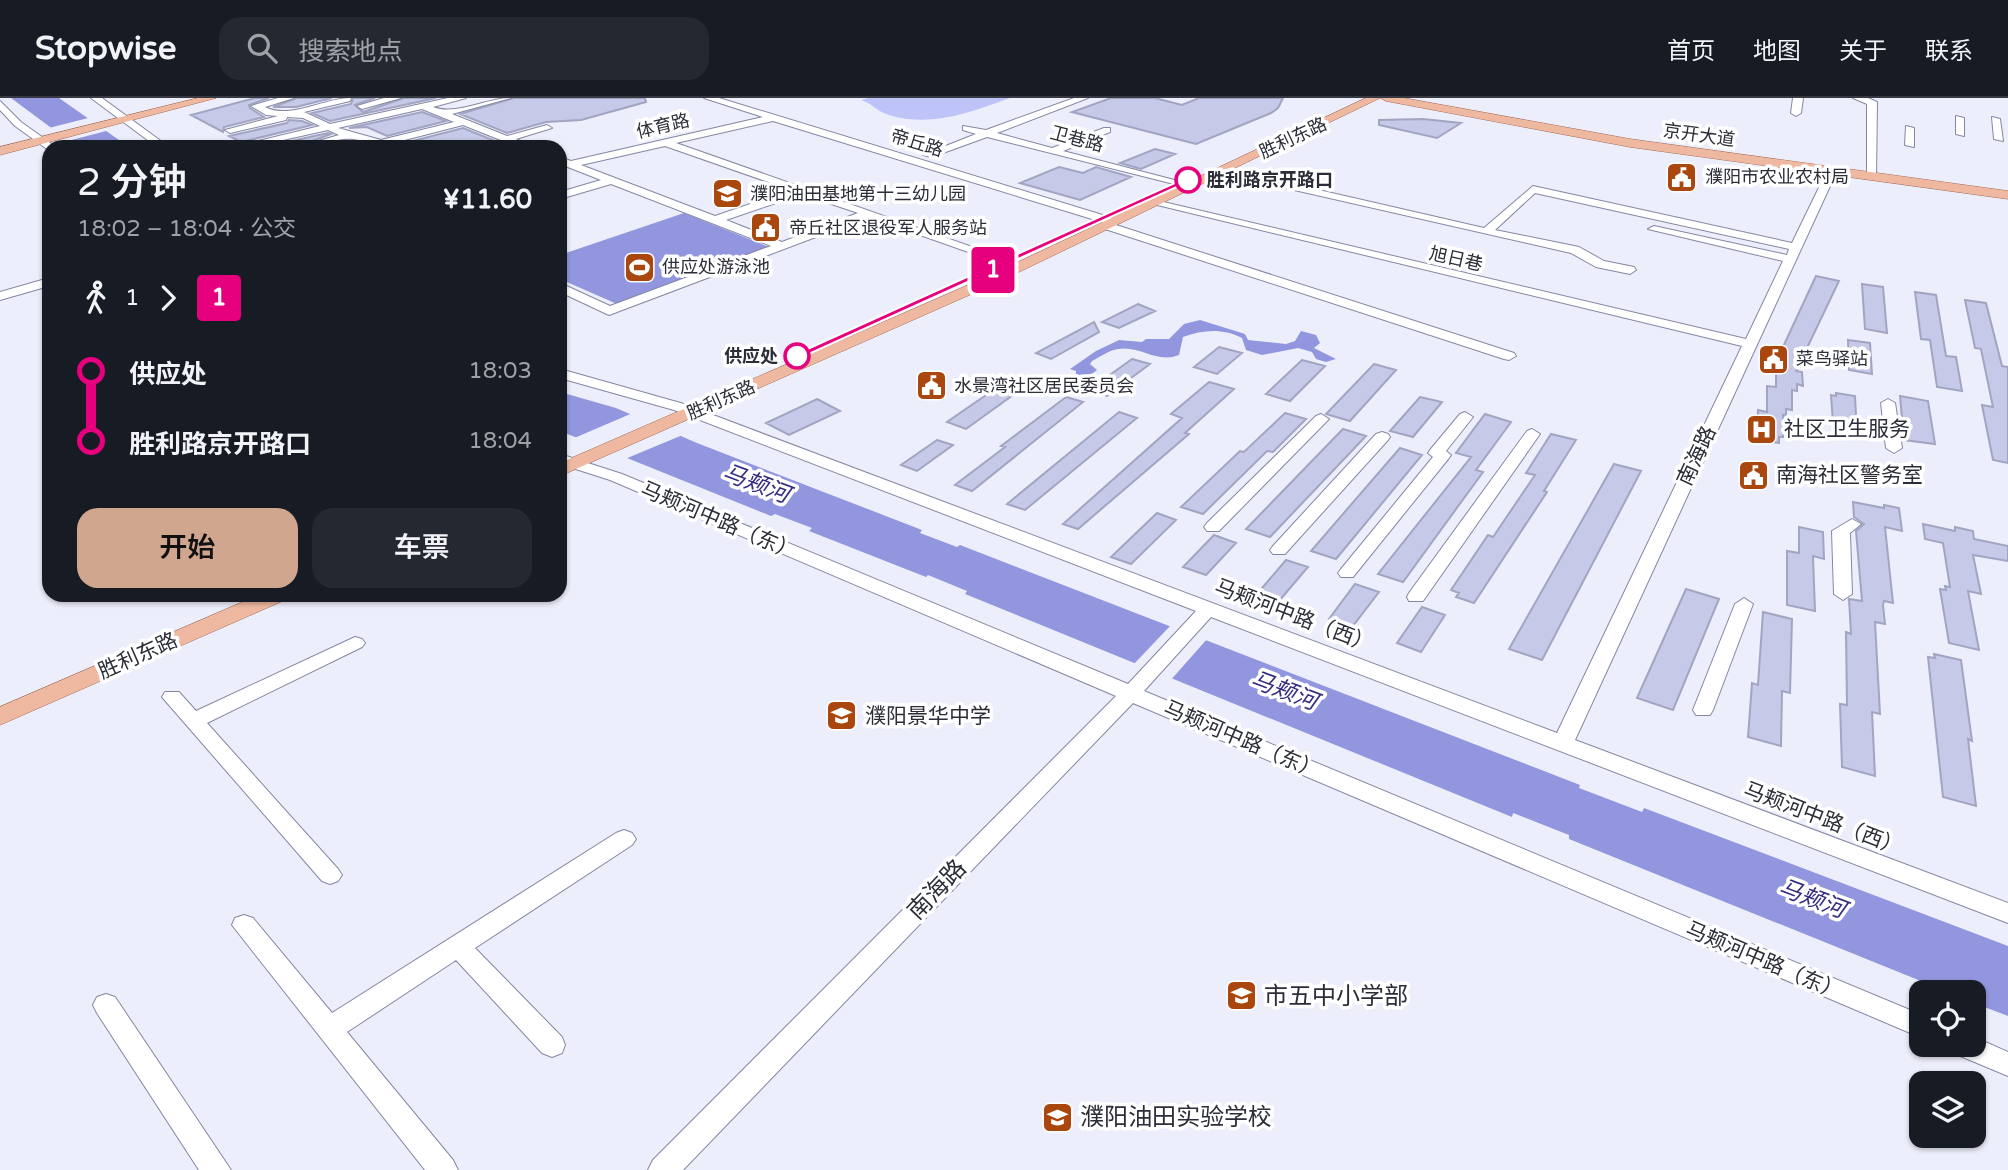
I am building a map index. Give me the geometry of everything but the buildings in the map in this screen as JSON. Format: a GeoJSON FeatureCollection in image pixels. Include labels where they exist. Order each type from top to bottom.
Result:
{"type":"FeatureCollection","features":[{"type":"Feature","properties":{"kind":"main road"},"geometry":{"type":"LineString","coordinates":[[45,140],[196,98]]}},
{"type":"Feature","properties":{"kind":"main road"},"geometry":{"type":"LineString","coordinates":[[119,119],[212,98]]}},
{"type":"Feature","properties":{"kind":"main road","name":"胜利东路"},"geometry":{"type":"LineString","coordinates":[[680,412],[1009,262],[1155,203],[1223,172],[1361,98]]}},
{"type":"Feature","properties":{"kind":"main road","name":"京开大道"},"geometry":{"type":"LineString","coordinates":[[1408,98],[1630,143],[1832,171],[2008,189]]}},
{"type":"Feature","properties":{"kind":"main road"},"geometry":{"type":"LineString","coordinates":[[1438,98],[1488,116]]}},
{"type":"Feature","properties":{"kind":"main road","name":"胜利东路"},"geometry":{"type":"LineString","coordinates":[[567,462],[987,282],[1109,222],[1178,184],[1322,121],[1382,104]]}},
{"type":"Feature","properties":{"kind":"main road","name":"京开大道"},"geometry":{"type":"LineString","coordinates":[[1382,104],[1488,116],[2008,195]]}},
{"type":"Feature","properties":{"kind":"main road"},"geometry":{"type":"LineString","coordinates":[[1322,121],[1329,106]]}},
{"type":"Feature","properties":{"kind":"main road"},"geometry":{"type":"LineString","coordinates":[[0,149],[42,141]]}},
{"type":"Feature","properties":{"kind":"main road","name":"胜利东路"},"geometry":{"type":"LineString","coordinates":[[0,700],[226,602]]}},
{"type":"Feature","properties":{"kind":"main road","name":"胜利东路"},"geometry":{"type":"LineString","coordinates":[[0,717],[261,602]]}},
{"type":"Feature","properties":{"kind":"street"},"geometry":{"type":"LineString","coordinates":[[96,98],[119,119],[153,140]]}},
{"type":"Feature","properties":{"kind":"street"},"geometry":{"type":"LineString","coordinates":[[289,98],[257,106],[269,113],[298,114],[313,118],[327,126],[372,140]]}},
{"type":"Feature","properties":{"kind":"street"},"geometry":{"type":"LineString","coordinates":[[313,118],[396,98]]}},
{"type":"Feature","properties":{"kind":"street"},"geometry":{"type":"LineString","coordinates":[[268,140],[459,98]]}},
{"type":"Feature","properties":{"kind":"street"},"geometry":{"type":"LineString","coordinates":[[336,140],[506,98]]}},
{"type":"Feature","properties":{"kind":"street","name":"帝丘路"},"geometry":{"type":"LineString","coordinates":[[709,98],[1109,222],[1510,356]]}},
{"type":"Feature","properties":{"kind":"street"},"geometry":{"type":"LineString","coordinates":[[928,155],[1083,98]]}},
{"type":"Feature","properties":{"kind":"street"},"geometry":{"type":"LineString","coordinates":[[1796,113],[1798,98]]}},
{"type":"Feature","properties":{"kind":"street"},"geometry":{"type":"LineString","coordinates":[[1858,98],[1872,102],[1872,173]]}},
{"type":"Feature","properties":{"kind":"street"},"geometry":{"type":"LineString","coordinates":[[285,113],[347,99]]}},
{"type":"Feature","properties":{"kind":"street"},"geometry":{"type":"LineString","coordinates":[[0,104],[18,124],[45,140]]}},
{"type":"Feature","properties":{"kind":"street"},"geometry":{"type":"LineString","coordinates":[[425,107],[506,139],[547,128]]}},
{"type":"Feature","properties":{"kind":"street"},"geometry":{"type":"LineString","coordinates":[[1026,107],[1044,112]]}},
{"type":"Feature","properties":{"kind":"street"},"geometry":{"type":"LineString","coordinates":[[1834,107],[1834,118]]}},
{"type":"Feature","properties":{"kind":"street"},"geometry":{"type":"LineString","coordinates":[[230,130],[298,114]]}},
{"type":"Feature","properties":{"kind":"street","name":"体育路"},"geometry":{"type":"LineString","coordinates":[[567,162],[774,118]]}},
{"type":"Feature","properties":{"kind":"street"},"geometry":{"type":"LineString","coordinates":[[1959,118],[1961,134]]}},
{"type":"Feature","properties":{"kind":"street"},"geometry":{"type":"LineString","coordinates":[[1995,119],[2000,139]]}},
{"type":"Feature","properties":{"kind":"street"},"geometry":{"type":"LineString","coordinates":[[403,140],[464,122]]}},
{"type":"Feature","properties":{"kind":"street"},"geometry":{"type":"LineString","coordinates":[[486,131],[499,127]]}},
{"type":"Feature","properties":{"kind":"street","name":"卫巷路"},"geometry":{"type":"LineString","coordinates":[[966,128],[1178,184]]}},
{"type":"Feature","properties":{"kind":"street"},"geometry":{"type":"LineString","coordinates":[[1909,128],[1910,145]]}},
{"type":"Feature","properties":{"kind":"street"},"geometry":{"type":"LineString","coordinates":[[1053,151],[1107,130]]}},
{"type":"Feature","properties":{"kind":"street"},"geometry":{"type":"LineString","coordinates":[[667,143],[1009,262]]}},
{"type":"Feature","properties":{"kind":"street"},"geometry":{"type":"LineString","coordinates":[[567,164],[782,246]]}},
{"type":"Feature","properties":{"kind":"street","name":"南海路"},"geometry":{"type":"LineString","coordinates":[[1563,742],[1832,171]]}},
{"type":"Feature","properties":{"kind":"street"},"geometry":{"type":"LineString","coordinates":[[1223,172],[1575,250],[1600,264],[1630,270]]}},
{"type":"Feature","properties":{"kind":"street"},"geometry":{"type":"LineString","coordinates":[[567,194],[612,180]]}},
{"type":"Feature","properties":{"kind":"street"},"geometry":{"type":"LineString","coordinates":[[715,220],[802,190]]}},
{"type":"Feature","properties":{"kind":"street"},"geometry":{"type":"LineString","coordinates":[[1486,232],[1521,200],[1793,253]]}},
{"type":"Feature","properties":{"kind":"street","name":"旭日巷"},"geometry":{"type":"LineString","coordinates":[[1155,203],[1750,344]]}},
{"type":"Feature","properties":{"kind":"street"},"geometry":{"type":"LineString","coordinates":[[567,290],[609,311],[869,213]]}},
{"type":"Feature","properties":{"kind":"street"},"geometry":{"type":"LineString","coordinates":[[0,294],[42,282]]}},
{"type":"Feature","properties":{"kind":"street","name":"马颊河中路（西）"},"geometry":{"type":"LineString","coordinates":[[567,375],[680,412],[1209,608],[2008,913]]}},
{"type":"Feature","properties":{"kind":"street"},"geometry":{"type":"LineString","coordinates":[[1888,403],[1894,448]]}},
{"type":"Feature","properties":{"kind":"street"},"geometry":{"type":"LineString","coordinates":[[1346,573],[1440,454],[1465,417]]}},
{"type":"Feature","properties":{"kind":"street"},"geometry":{"type":"LineString","coordinates":[[1213,527],[1321,419]]}},
{"type":"Feature","properties":{"kind":"street"},"geometry":{"type":"LineString","coordinates":[[1416,597],[1532,434]]}},
{"type":"Feature","properties":{"kind":"street"},"geometry":{"type":"LineString","coordinates":[[1279,550],[1382,437]]}},
{"type":"Feature","properties":{"kind":"street","name":"马颊河中路（东）"},"geometry":{"type":"LineString","coordinates":[[567,464],[616,477],[1137,687],[1909,1021]]}},
{"type":"Feature","properties":{"kind":"street"},"geometry":{"type":"LineString","coordinates":[[1843,594],[1841,531],[1852,524]]}},
{"type":"Feature","properties":{"kind":"street"},"geometry":{"type":"LineString","coordinates":[[1703,710],[1744,604]]}},
{"type":"Feature","properties":{"kind":"street","name":"南海路"},"geometry":{"type":"LineString","coordinates":[[663,1170],[1137,687],[1209,608]]}},
{"type":"Feature","properties":{"kind":"street"},"geometry":{"type":"LineString","coordinates":[[194,720],[355,643]]}},
{"type":"Feature","properties":{"kind":"street"},"geometry":{"type":"LineString","coordinates":[[173,697],[330,875]]}},
{"type":"Feature","properties":{"kind":"street"},"geometry":{"type":"LineString","coordinates":[[329,1029],[624,839]]}},
{"type":"Feature","properties":{"kind":"street"},"geometry":{"type":"LineString","coordinates":[[244,925],[443,1170]]}},
{"type":"Feature","properties":{"kind":"street"},"geometry":{"type":"LineString","coordinates":[[457,945],[552,1045]]}},
{"type":"Feature","properties":{"kind":"street"},"geometry":{"type":"LineString","coordinates":[[106,1005],[216,1170]]}},
{"type":"Feature","properties":{"kind":"street"},"geometry":{"type":"LineString","coordinates":[[1986,1055],[2008,1064]]}},
{"type":"Feature","properties":{"kind":"shaded area"},"geometry":{"type":"Polygon","coordinates":[[[1010,98],[951,117],[920,120],[885,114],[861,100],[1010,98]]]}},
{"type":"Feature","properties":{"kind":"water"},"geometry":{"type":"Polygon","coordinates":[[[11,98],[59,98],[119,140],[68,140],[11,98]]]}},
{"type":"Feature","properties":{"kind":"water","name":"供应处游泳池"},"geometry":{"type":"Polygon","coordinates":[[[684,213],[769,247],[617,304],[567,282],[567,253],[684,213]]]}},
{"type":"Feature","properties":{"kind":"water"},"geometry":{"type":"Polygon","coordinates":[[[1200,320],[1245,334],[1248,340],[1286,344],[1295,341],[1301,331],[1316,335],[1320,343],[1314,348],[1336,359],[1326,362],[1316,359],[1312,352],[1298,348],[1262,355],[1246,350],[1242,338],[1235,335],[1220,331],[1205,332],[1183,337],[1179,355],[1171,357],[1126,348],[1111,351],[1092,361],[1090,364],[1097,370],[1074,388],[1063,383],[1076,378],[1076,371],[1070,369],[1096,351],[1119,340],[1142,342],[1146,339],[1169,339],[1184,324],[1200,320]]]}},
{"type":"Feature","properties":{"kind":"water","name":"马颊河"},"geometry":{"type":"Polygon","coordinates":[[[567,394],[616,408],[697,443],[922,530],[920,533],[957,547],[960,545],[1580,785],[1579,788],[1642,812],[1644,808],[2008,946],[2008,1016],[1986,1008],[1986,980],[1918,980],[1569,839],[1569,835],[1513,813],[1512,817],[965,594],[967,591],[928,575],[926,577],[809,531],[812,528],[775,514],[771,516],[567,434],[567,394]]]}},
{"type":"Feature","properties":{"kind":"pier"},"geometry":{"type":"Polygon","coordinates":[[[92,117],[110,130],[72,140],[61,140],[45,129],[92,117]]]}},
{"type":"Feature","properties":{"kind":"pier"},"geometry":{"type":"Polygon","coordinates":[[[635,412],[685,434],[625,459],[572,439],[635,412]]]}},
{"type":"Feature","properties":{"kind":"pier"},"geometry":{"type":"Polygon","coordinates":[[[1172,624],[1208,638],[1169,682],[1132,666],[1172,624]]]}},
{"type":"Feature","properties":{"kind":"bus line","name":"1"},"geometry":{"type":"LineString","coordinates":[[797,356],[1188,180]]}},
{"type":"Feature","properties":{"kind":"place","name":"濮阳市农业农村局"},"geometry":{"type":"Point","coordinates":[1682,177]}},
{"type":"Feature","properties":{"kind":"place","name":"胜利路京开路口"},"geometry":{"type":"Point","coordinates":[1188,180]}},
{"type":"Feature","properties":{"kind":"place","name":"濮阳油田基地第十三幼儿园"},"geometry":{"type":"Point","coordinates":[727,194]}},
{"type":"Feature","properties":{"kind":"place","name":"帝丘社区退役军人服务站"},"geometry":{"type":"Point","coordinates":[766,228]}},
{"type":"Feature","properties":{"kind":"place","name":"供应处游泳池"},"geometry":{"type":"Point","coordinates":[639,267]}},
{"type":"Feature","properties":{"kind":"place","name":"供应处"},"geometry":{"type":"Point","coordinates":[797,356]}},
{"type":"Feature","properties":{"kind":"place","name":"菜鸟驿站"},"geometry":{"type":"Point","coordinates":[1773,359]}},
{"type":"Feature","properties":{"kind":"place","name":"水景湾社区居民委员会"},"geometry":{"type":"Point","coordinates":[931,386]}},
{"type":"Feature","properties":{"kind":"place","name":"社区卫生服务"},"geometry":{"type":"Point","coordinates":[1761,429]}},
{"type":"Feature","properties":{"kind":"place","name":"南海社区警务室"},"geometry":{"type":"Point","coordinates":[1753,475]}},
{"type":"Feature","properties":{"kind":"place","name":"濮阳景华中学"},"geometry":{"type":"Point","coordinates":[842,716]}},
{"type":"Feature","properties":{"kind":"place","name":"市五中小学部"},"geometry":{"type":"Point","coordinates":[1241,996]}},
{"type":"Feature","properties":{"kind":"place","name":"濮阳油田实验学校"},"geometry":{"type":"Point","coordinates":[1057,1117]}}]}
